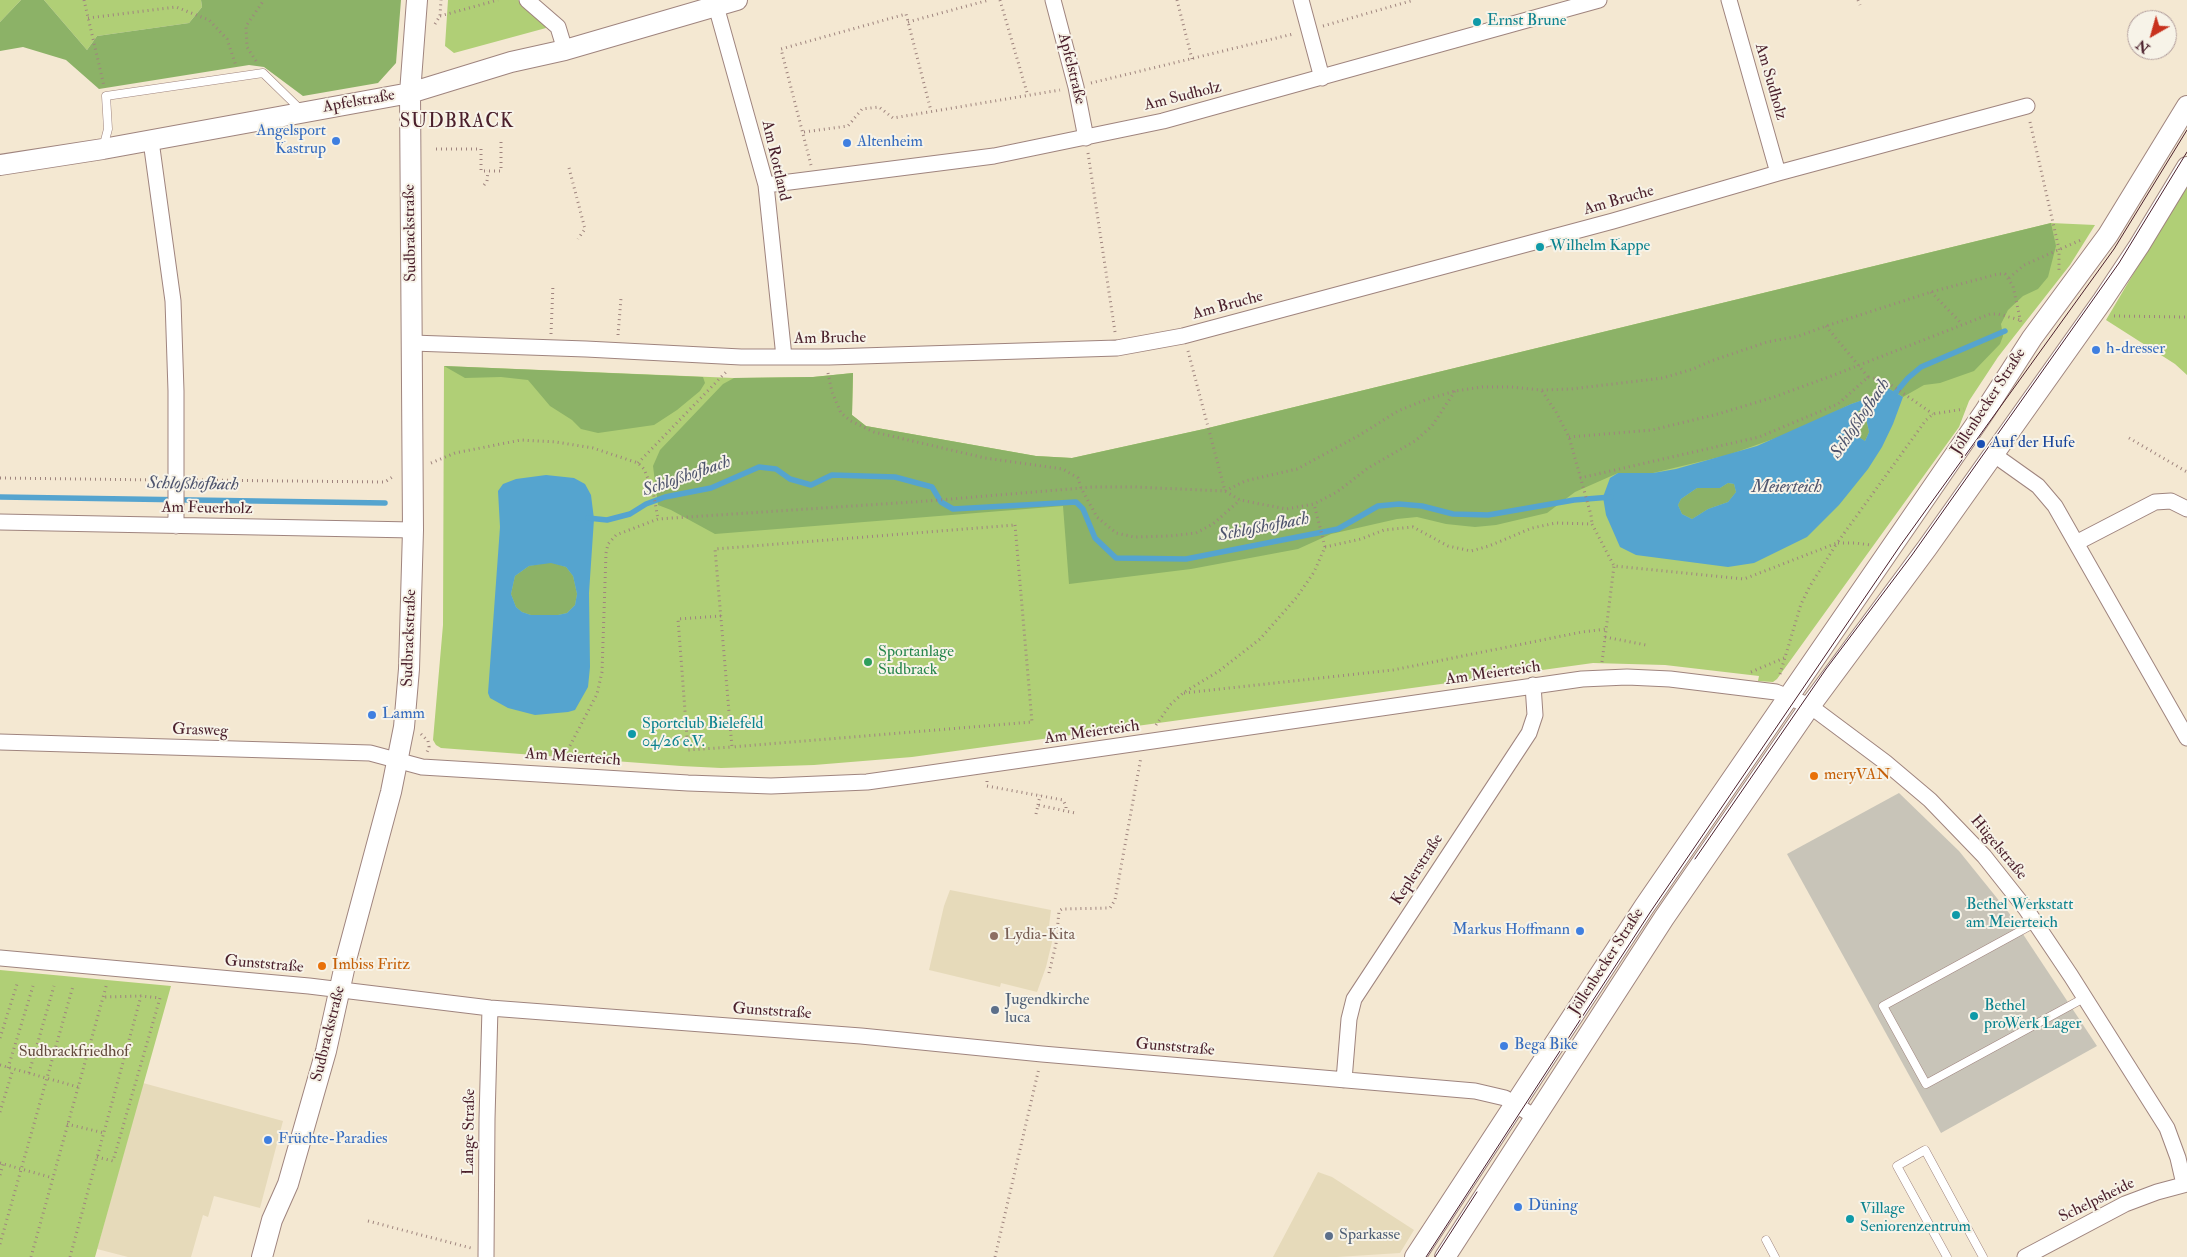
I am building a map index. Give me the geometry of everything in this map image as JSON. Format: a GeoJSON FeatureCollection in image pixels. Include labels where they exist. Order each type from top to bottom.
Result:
{"type":"FeatureCollection","features":[{"type":"Feature","properties":{"kind":"main road","name":"Sudbrackstraße"},"geometry":{"type":"LineString","coordinates":[[262,1257],[272,1220],[288,1184],[326,1051],[398,761],[408,692],[413,530],[410,92],[417,0]]}},
{"type":"Feature","properties":{"kind":"main road","name":"Apfelstraße"},"geometry":{"type":"LineString","coordinates":[[0,165],[151,141],[410,92],[510,62],[565,50],[736,0]]}},
{"type":"Feature","properties":{"kind":"main road","name":"Jöllenbecker Straße"},"geometry":{"type":"LineString","coordinates":[[1415,1257],[1782,694],[1894,542],[1985,411],[2032,338],[2108,235],[2187,106]]}},
{"type":"Feature","properties":{"kind":"main road","name":"Jöllenbecker Straße"},"geometry":{"type":"LineString","coordinates":[[1445,1257],[1664,918],[1810,706],[1993,454],[2124,269],[2187,166]]}},
{"type":"Feature","properties":{"kind":"street"},"geometry":{"type":"LineString","coordinates":[[527,0],[558,27],[565,50]]}},
{"type":"Feature","properties":{"kind":"street","name":"Apfelstraße"},"geometry":{"type":"LineString","coordinates":[[1053,0],[1076,87],[1086,138]]}},
{"type":"Feature","properties":{"kind":"street"},"geometry":{"type":"LineString","coordinates":[[1301,0],[1322,78]]}},
{"type":"Feature","properties":{"kind":"street","name":"Am Sudholz"},"geometry":{"type":"LineString","coordinates":[[766,185],[994,156],[1163,121],[1599,0]]}},
{"type":"Feature","properties":{"kind":"street","name":"Am Sudholz"},"geometry":{"type":"LineString","coordinates":[[1729,0],[1778,173]]}},
{"type":"Feature","properties":{"kind":"street","name":"Am Rottland"},"geometry":{"type":"LineString","coordinates":[[716,6],[766,185],[784,357]]}},
{"type":"Feature","properties":{"kind":"street","name":"Am Bruche"},"geometry":{"type":"LineString","coordinates":[[412,344],[550,347],[741,357],[829,357],[1117,348],[1184,336],[1613,221],[1778,173],[2027,106]]}},
{"type":"Feature","properties":{"kind":"street"},"geometry":{"type":"LineString","coordinates":[[151,141],[173,301],[176,526]]}},
{"type":"Feature","properties":{"kind":"street"},"geometry":{"type":"LineString","coordinates":[[1993,454],[2048,496],[2187,738]]}},
{"type":"Feature","properties":{"kind":"street"},"geometry":{"type":"LineString","coordinates":[[2076,543],[2155,502],[2171,501],[2187,509]]}},
{"type":"Feature","properties":{"kind":"street","name":"Am Feuerholz"},"geometry":{"type":"LineString","coordinates":[[0,522],[413,530]]}},
{"type":"Feature","properties":{"kind":"street","name":"Am Meierteich"},"geometry":{"type":"LineString","coordinates":[[398,761],[422,767],[688,783],[771,786],[867,782],[1144,744],[1533,685],[1600,677],[1670,679],[1782,694]]}},
{"type":"Feature","properties":{"kind":"street","name":"Keplerstraße"},"geometry":{"type":"LineString","coordinates":[[1344,1080],[1349,1019],[1354,999],[1529,733],[1535,715],[1533,685]]}},
{"type":"Feature","properties":{"kind":"street"},"geometry":{"type":"LineString","coordinates":[[1782,694],[1810,706]]}},
{"type":"Feature","properties":{"kind":"street","name":"Hügelstraße"},"geometry":{"type":"LineString","coordinates":[[1810,706],[1885,762],[1943,812],[1984,856],[2035,923],[2167,1128],[2185,1184]]}},
{"type":"Feature","properties":{"kind":"street","name":"Grasweg"},"geometry":{"type":"LineString","coordinates":[[0,742],[370,754],[398,761]]}},
{"type":"Feature","properties":{"kind":"street","name":"Gunststraße"},"geometry":{"type":"LineString","coordinates":[[0,958],[340,990],[490,1008],[861,1036],[1042,1054],[1488,1092],[1505,1098],[1535,1117]]}},
{"type":"Feature","properties":{"kind":"street","name":"Lange Straße"},"geometry":{"type":"LineString","coordinates":[[486,1255],[490,1008]]}},
{"type":"Feature","properties":{"kind":"street","name":"Schelpsheide"},"geometry":{"type":"LineString","coordinates":[[2025,1257],[2125,1204],[2185,1184]]}},
{"type":"Feature","properties":{"kind":"lane"},"geometry":{"type":"LineString","coordinates":[[103,149],[108,129],[106,96],[263,73],[304,112]]}},
{"type":"Feature","properties":{"kind":"lane"},"geometry":{"type":"LineString","coordinates":[[2035,923],[1883,1006],[1926,1084],[2084,998]]}},
{"type":"Feature","properties":{"kind":"lane"},"geometry":{"type":"LineString","coordinates":[[1947,1257],[1897,1166],[1925,1150],[1983,1257]]}},
{"type":"Feature","properties":{"kind":"lane"},"geometry":{"type":"LineString","coordinates":[[1766,1240],[1775,1257]]}},
{"type":"Feature","properties":{"kind":"path"},"geometry":{"type":"LineString","coordinates":[[84,0],[106,96]]}},
{"type":"Feature","properties":{"kind":"path"},"geometry":{"type":"LineString","coordinates":[[263,73],[247,47],[246,26],[264,0]]}},
{"type":"Feature","properties":{"kind":"path"},"geometry":{"type":"LineString","coordinates":[[441,0],[440,16],[498,0]]}},
{"type":"Feature","properties":{"kind":"path"},"geometry":{"type":"LineString","coordinates":[[908,22],[989,0]]}},
{"type":"Feature","properties":{"kind":"path"},"geometry":{"type":"LineString","coordinates":[[1000,0],[1028,96]]}},
{"type":"Feature","properties":{"kind":"path"},"geometry":{"type":"LineString","coordinates":[[1177,0],[1192,59]]}},
{"type":"Feature","properties":{"kind":"path"},"geometry":{"type":"LineString","coordinates":[[804,132],[848,126],[862,109],[879,107],[893,118],[1076,87],[1309,30],[1414,0]]}},
{"type":"Feature","properties":{"kind":"path"},"geometry":{"type":"LineString","coordinates":[[1858,0],[1860,5]]}},
{"type":"Feature","properties":{"kind":"path"},"geometry":{"type":"LineString","coordinates":[[88,18],[176,7],[209,20],[228,39],[240,76]]}},
{"type":"Feature","properties":{"kind":"path"},"geometry":{"type":"LineString","coordinates":[[813,179],[804,132],[781,49],[906,14],[931,111]]}},
{"type":"Feature","properties":{"kind":"path"},"geometry":{"type":"LineString","coordinates":[[2027,106],[2059,249],[2059,273]]}},
{"type":"Feature","properties":{"kind":"path"},"geometry":{"type":"LineString","coordinates":[[436,149],[481,149],[481,171],[501,171],[501,138]]}},
{"type":"Feature","properties":{"kind":"path"},"geometry":{"type":"LineString","coordinates":[[1086,138],[1117,348]]}},
{"type":"Feature","properties":{"kind":"path"},"geometry":{"type":"LineString","coordinates":[[569,168],[585,229],[578,239]]}},
{"type":"Feature","properties":{"kind":"path"},"geometry":{"type":"LineString","coordinates":[[484,185],[487,181],[488,171]]}},
{"type":"Feature","properties":{"kind":"path"},"geometry":{"type":"LineString","coordinates":[[2009,278],[2024,265],[2083,239]]}},
{"type":"Feature","properties":{"kind":"path"},"geometry":{"type":"LineString","coordinates":[[1225,491],[1245,481],[1297,469],[1358,436],[1398,411],[1455,391],[1482,387],[1541,390],[1663,378],[1768,342],[1799,336],[1931,292],[1998,274],[2005,274],[2009,278],[2015,292],[2022,326]]}},
{"type":"Feature","properties":{"kind":"path"},"geometry":{"type":"LineString","coordinates":[[550,347],[553,284]]}},
{"type":"Feature","properties":{"kind":"path"},"geometry":{"type":"LineString","coordinates":[[1931,292],[1962,324]]}},
{"type":"Feature","properties":{"kind":"path"},"geometry":{"type":"LineString","coordinates":[[617,350],[621,298]]}},
{"type":"Feature","properties":{"kind":"path"},"geometry":{"type":"LineString","coordinates":[[1569,436],[1652,430],[1718,414],[1774,397],[1990,314],[1998,314],[2020,320]]}},
{"type":"Feature","properties":{"kind":"path"},"geometry":{"type":"LineString","coordinates":[[2106,316],[2187,317]]}},
{"type":"Feature","properties":{"kind":"path"},"geometry":{"type":"LineString","coordinates":[[1826,326],[1868,377]]}},
{"type":"Feature","properties":{"kind":"path"},"geometry":{"type":"LineString","coordinates":[[1184,336],[1225,491]]}},
{"type":"Feature","properties":{"kind":"path"},"geometry":{"type":"LineString","coordinates":[[638,463],[741,357]]}},
{"type":"Feature","properties":{"kind":"path"},"geometry":{"type":"LineString","coordinates":[[829,357],[828,378],[832,392],[841,413],[851,421],[874,432],[985,458],[1062,469],[1078,478],[1096,517],[1116,533],[1134,537],[1196,533],[1214,524],[1240,500]]}},
{"type":"Feature","properties":{"kind":"path"},"geometry":{"type":"LineString","coordinates":[[1580,478],[1759,437],[1838,404],[1868,377],[1878,377],[1889,383],[1934,414]]}},
{"type":"Feature","properties":{"kind":"path"},"geometry":{"type":"LineString","coordinates":[[1541,390],[1569,436],[1592,524],[1614,566],[1600,677]]}},
{"type":"Feature","properties":{"kind":"path"},"geometry":{"type":"LineString","coordinates":[[559,774],[562,762],[594,703],[602,672],[606,553],[608,544],[616,535],[658,519],[927,501],[1081,488],[1134,487],[1225,491],[1240,500],[1286,509],[1314,504],[1337,492],[1368,468],[1415,441],[1432,426],[1455,391]]}},
{"type":"Feature","properties":{"kind":"path"},"geometry":{"type":"LineString","coordinates":[[1782,694],[1801,604],[1810,586],[1837,544],[1926,420],[1934,414],[1970,408]]}},
{"type":"Feature","properties":{"kind":"path"},"geometry":{"type":"LineString","coordinates":[[2129,438],[2187,472]]}},
{"type":"Feature","properties":{"kind":"path"},"geometry":{"type":"LineString","coordinates":[[0,478],[176,494],[385,482],[413,464],[427,464],[455,453],[521,440],[556,442],[593,448],[638,463],[648,476],[658,519]]}},
{"type":"Feature","properties":{"kind":"path"},"geometry":{"type":"LineString","coordinates":[[1049,973],[1056,944],[1059,911],[1062,909],[1110,908],[1115,900],[1144,744],[1170,705],[1184,693],[1219,671],[1260,639],[1297,596],[1314,572],[1325,547],[1314,504]]}},
{"type":"Feature","properties":{"kind":"path"},"geometry":{"type":"LineString","coordinates":[[1325,547],[1361,539],[1384,530],[1413,527],[1448,546],[1471,551],[1540,526],[1556,523],[1592,524]]}},
{"type":"Feature","properties":{"kind":"path"},"geometry":{"type":"LineString","coordinates":[[721,616],[678,619],[688,750],[732,747],[1032,722],[1015,525],[714,549],[721,616],[732,747]]}},
{"type":"Feature","properties":{"kind":"path"},"geometry":{"type":"LineString","coordinates":[[1614,566],[1737,580],[1767,572],[1837,544],[1880,544],[1894,542]]}},
{"type":"Feature","properties":{"kind":"path"},"geometry":{"type":"LineString","coordinates":[[1184,693],[1393,670],[1606,629]]}},
{"type":"Feature","properties":{"kind":"path"},"geometry":{"type":"LineString","coordinates":[[1605,637],[1646,644]]}},
{"type":"Feature","properties":{"kind":"path"},"geometry":{"type":"LineString","coordinates":[[986,766],[987,786],[1063,800],[1066,811]]}},
{"type":"Feature","properties":{"kind":"path"},"geometry":{"type":"LineString","coordinates":[[1036,814],[1040,795]]}},
{"type":"Feature","properties":{"kind":"path"},"geometry":{"type":"LineString","coordinates":[[1038,805],[1075,813]]}},
{"type":"Feature","properties":{"kind":"path"},"geometry":{"type":"LineString","coordinates":[[30,1257],[111,968]]}},
{"type":"Feature","properties":{"kind":"path"},"geometry":{"type":"LineString","coordinates":[[0,1038],[16,984]]}},
{"type":"Feature","properties":{"kind":"path"},"geometry":{"type":"LineString","coordinates":[[8,1068],[33,986]]}},
{"type":"Feature","properties":{"kind":"path"},"geometry":{"type":"LineString","coordinates":[[29,1073],[54,986]]}},
{"type":"Feature","properties":{"kind":"path"},"geometry":{"type":"LineString","coordinates":[[0,1244],[73,986]]}},
{"type":"Feature","properties":{"kind":"path"},"geometry":{"type":"LineString","coordinates":[[97,1157],[113,1161],[160,998],[141,996],[103,997]]}},
{"type":"Feature","properties":{"kind":"path"},"geometry":{"type":"LineString","coordinates":[[70,1257],[141,996]]}},
{"type":"Feature","properties":{"kind":"path"},"geometry":{"type":"LineString","coordinates":[[995,1257],[1042,1054]]}},
{"type":"Feature","properties":{"kind":"path"},"geometry":{"type":"LineString","coordinates":[[0,1065],[78,1087]]}},
{"type":"Feature","properties":{"kind":"path"},"geometry":{"type":"LineString","coordinates":[[0,1112],[13,1069]]}},
{"type":"Feature","properties":{"kind":"path"},"geometry":{"type":"LineString","coordinates":[[68,1124],[104,1133]]}},
{"type":"Feature","properties":{"kind":"path"},"geometry":{"type":"LineString","coordinates":[[0,1175],[2,1164],[52,1178]]}},
{"type":"Feature","properties":{"kind":"path"},"geometry":{"type":"LineString","coordinates":[[368,1221],[486,1255]]}},
{"type":"Feature","properties":{"kind":"shaded area"},"geometry":{"type":"Polygon","coordinates":[[[1899,793],[1959,851],[2009,913],[2097,1046],[1941,1133],[1787,854],[1899,793]]]}},
{"type":"Feature","properties":{"kind":"shaded area","name":"Lydia-Kita"},"geometry":{"type":"Polygon","coordinates":[[[950,890],[1051,910],[1049,926],[1052,942],[1037,992],[1001,983],[1000,987],[929,970],[944,906],[950,890]]]}},
{"type":"Feature","properties":{"kind":"shaded area"},"geometry":{"type":"Polygon","coordinates":[[[143,1083],[283,1121],[260,1208],[214,1196],[208,1217],[203,1215],[191,1257],[128,1257],[97,1249],[143,1083]]]}},
{"type":"Feature","properties":{"kind":"shaded area"},"geometry":{"type":"Polygon","coordinates":[[[1318,1172],[1332,1177],[1414,1230],[1400,1253],[1337,1257],[1273,1257],[1318,1172]]]}},
{"type":"Feature","properties":{"kind":"green space"},"geometry":{"type":"Polygon","coordinates":[[[0,0],[21,0],[0,22],[0,0]]]}},
{"type":"Feature","properties":{"kind":"green space"},"geometry":{"type":"Polygon","coordinates":[[[21,0],[44,0],[87,50],[97,36],[189,23],[202,7],[201,0],[401,0],[396,63],[378,83],[303,96],[264,67],[249,65],[99,89],[66,60],[23,47],[0,51],[0,22],[21,0]]]}},
{"type":"Feature","properties":{"kind":"green space"},"geometry":{"type":"Polygon","coordinates":[[[44,0],[201,0],[202,7],[189,23],[97,36],[87,50],[44,0]]]}},
{"type":"Feature","properties":{"kind":"green space"},"geometry":{"type":"Polygon","coordinates":[[[448,0],[518,0],[544,21],[546,28],[454,53],[445,46],[448,0]]]}},
{"type":"Feature","properties":{"kind":"green space"},"geometry":{"type":"Polygon","coordinates":[[[2187,183],[2187,375],[2175,364],[2106,320],[2187,183]]]}},
{"type":"Feature","properties":{"kind":"green space"},"geometry":{"type":"Polygon","coordinates":[[[2051,223],[2095,225],[2070,265],[1998,357],[1969,401],[1959,427],[1773,682],[1758,681],[1759,676],[1665,665],[1593,663],[912,757],[814,765],[721,768],[681,766],[441,748],[433,740],[443,625],[444,366],[734,378],[813,377],[853,373],[852,415],[866,426],[1036,456],[1072,458],[1204,429],[2051,223]]]}},
{"type":"Feature","properties":{"kind":"green space"},"geometry":{"type":"Polygon","coordinates":[[[2051,223],[2056,246],[2048,277],[2038,289],[2023,296],[2008,310],[2001,324],[2003,336],[2000,344],[1974,371],[1940,383],[1924,385],[1903,397],[1888,388],[1877,395],[1851,404],[1793,432],[1728,455],[1653,473],[1618,473],[1575,492],[1547,513],[1496,525],[1475,527],[1446,524],[1417,517],[1397,519],[1331,534],[1298,549],[1191,569],[1069,584],[1063,506],[715,534],[658,505],[653,466],[660,450],[723,384],[734,378],[813,377],[853,373],[852,415],[866,426],[1036,456],[1072,458],[1204,429],[2051,223]]]}},
{"type":"Feature","properties":{"kind":"green space"},"geometry":{"type":"Polygon","coordinates":[[[444,366],[703,377],[705,383],[700,391],[677,410],[654,425],[598,433],[581,429],[572,420],[550,406],[528,380],[501,377],[465,378],[444,366]]]}},
{"type":"Feature","properties":{"kind":"green space"},"geometry":{"type":"Polygon","coordinates":[[[1860,410],[1865,414],[1869,432],[1865,441],[1859,437],[1853,423],[1854,414],[1860,410]]]}},
{"type":"Feature","properties":{"kind":"green space"},"geometry":{"type":"Polygon","coordinates":[[[1728,483],[1734,484],[1736,492],[1728,502],[1708,509],[1692,519],[1682,514],[1678,505],[1681,499],[1697,488],[1720,488],[1728,483]]]}},
{"type":"Feature","properties":{"kind":"green space"},"geometry":{"type":"Polygon","coordinates":[[[551,562],[566,567],[573,576],[577,594],[575,605],[567,613],[558,615],[531,615],[522,612],[516,607],[511,594],[515,576],[529,566],[551,562]]]}},
{"type":"Feature","properties":{"kind":"green space","name":"Sudbrackfriedhof"},"geometry":{"type":"Polygon","coordinates":[[[0,970],[171,986],[95,1257],[0,1257],[0,970]]]}},
{"type":"Feature","properties":{"kind":"water","name":"Meierteich"},"geometry":{"type":"Polygon","coordinates":[[[1888,388],[1903,397],[1882,447],[1868,469],[1839,505],[1807,537],[1754,563],[1728,567],[1636,555],[1620,547],[1606,515],[1603,497],[1610,478],[1618,473],[1653,473],[1676,469],[1757,446],[1851,404],[1877,395],[1888,388]],[[1860,410],[1854,414],[1853,423],[1859,437],[1865,441],[1869,432],[1865,414],[1860,410]],[[1728,483],[1720,488],[1697,488],[1681,499],[1678,505],[1682,514],[1692,519],[1708,509],[1728,502],[1736,492],[1734,484],[1728,483]]]}},
{"type":"Feature","properties":{"kind":"water"},"geometry":{"type":"Polygon","coordinates":[[[546,475],[574,478],[585,484],[591,495],[594,519],[589,593],[590,667],[588,687],[575,710],[568,712],[535,715],[508,708],[490,698],[488,693],[500,527],[498,491],[503,484],[516,479],[546,475]],[[551,563],[529,566],[515,576],[511,594],[516,607],[522,612],[531,615],[567,613],[575,605],[577,594],[573,576],[566,567],[551,563]]]}},
{"type":"Feature","properties":{"kind":"waterway","name":"Schloßhofbach"},"geometry":{"type":"LineString","coordinates":[[1892,397],[1908,378],[1921,367],[2005,331]]}},
{"type":"Feature","properties":{"kind":"waterway","name":"Schloßhofbach"},"geometry":{"type":"LineString","coordinates":[[588,518],[607,520],[630,514],[646,504],[665,497],[711,488],[759,467],[776,469],[790,479],[811,485],[832,475],[895,477],[932,487],[941,502],[953,509],[1076,502],[1083,509],[1095,538],[1116,558],[1186,559],[1338,529],[1378,506],[1399,504],[1422,506],[1453,514],[1488,515],[1574,500],[1611,497]]}},
{"type":"Feature","properties":{"kind":"waterway","name":"Schloßhofbach"},"geometry":{"type":"LineString","coordinates":[[0,497],[385,503]]}},
{"type":"Feature","properties":{"kind":"tram line"},"geometry":{"type":"LineString","coordinates":[[1426,1257],[1651,911],[1900,546],[2114,249],[2187,130]]}},
{"type":"Feature","properties":{"kind":"tram line"},"geometry":{"type":"LineString","coordinates":[[1695,859],[1826,669],[1912,555],[2119,263],[2187,152]]}},
{"type":"Feature","properties":{"kind":"tram line"},"geometry":{"type":"LineString","coordinates":[[1435,1257],[1477,1192]]}},
{"type":"Feature","properties":{"kind":"place","name":"Ernst Brune"},"geometry":{"type":"Point","coordinates":[1477,22]}},
{"type":"Feature","properties":{"kind":"place","name":"Angelsport Kastrup"},"geometry":{"type":"Point","coordinates":[336,141]}},
{"type":"Feature","properties":{"kind":"place","name":"Altenheim"},"geometry":{"type":"Point","coordinates":[847,143]}},
{"type":"Feature","properties":{"kind":"place","name":"Wilhelm Kappe"},"geometry":{"type":"Point","coordinates":[1540,247]}},
{"type":"Feature","properties":{"kind":"place","name":"h-dresser"},"geometry":{"type":"Point","coordinates":[2096,350]}},
{"type":"Feature","properties":{"kind":"place","name":"Auf der Hufe"},"geometry":{"type":"Point","coordinates":[1981,444]}},
{"type":"Feature","properties":{"kind":"place","name":"Sportanlage Sudbrack"},"geometry":{"type":"Point","coordinates":[868,662]}},
{"type":"Feature","properties":{"kind":"place","name":"Lamm"},"geometry":{"type":"Point","coordinates":[372,715]}},
{"type":"Feature","properties":{"kind":"place","name":"Sportclub Bielefeld 04/26 e.V."},"geometry":{"type":"Point","coordinates":[632,734]}},
{"type":"Feature","properties":{"kind":"place","name":"meryVAN"},"geometry":{"type":"Point","coordinates":[1814,776]}},
{"type":"Feature","properties":{"kind":"place","name":"Bethel Werkstatt am Meierteich"},"geometry":{"type":"Point","coordinates":[1956,915]}},
{"type":"Feature","properties":{"kind":"place","name":"Markus Hoffmann"},"geometry":{"type":"Point","coordinates":[1580,931]}},
{"type":"Feature","properties":{"kind":"place","name":"Lydia-Kita"},"geometry":{"type":"Point","coordinates":[994,936]}},
{"type":"Feature","properties":{"kind":"place","name":"Imbiss Fritz"},"geometry":{"type":"Point","coordinates":[322,966]}},
{"type":"Feature","properties":{"kind":"place","name":"Jugendkirche luca"},"geometry":{"type":"Point","coordinates":[995,1010]}},
{"type":"Feature","properties":{"kind":"place","name":"Bethel proWerk Lager"},"geometry":{"type":"Point","coordinates":[1974,1016]}},
{"type":"Feature","properties":{"kind":"place","name":"Bega Bike"},"geometry":{"type":"Point","coordinates":[1504,1046]}},
{"type":"Feature","properties":{"kind":"place","name":"Früchte-Paradies"},"geometry":{"type":"Point","coordinates":[268,1140]}},
{"type":"Feature","properties":{"kind":"place","name":"Düning"},"geometry":{"type":"Point","coordinates":[1518,1207]}},
{"type":"Feature","properties":{"kind":"place","name":"Village Seniorenzentrum"},"geometry":{"type":"Point","coordinates":[1850,1219]}},
{"type":"Feature","properties":{"kind":"place","name":"Sparkasse"},"geometry":{"type":"Point","coordinates":[1329,1236]}},
{"type":"Feature","properties":{"kind":"district","name":"SUDBRACK"},"geometry":{"type":"Point","coordinates":[457,123]}}]}
